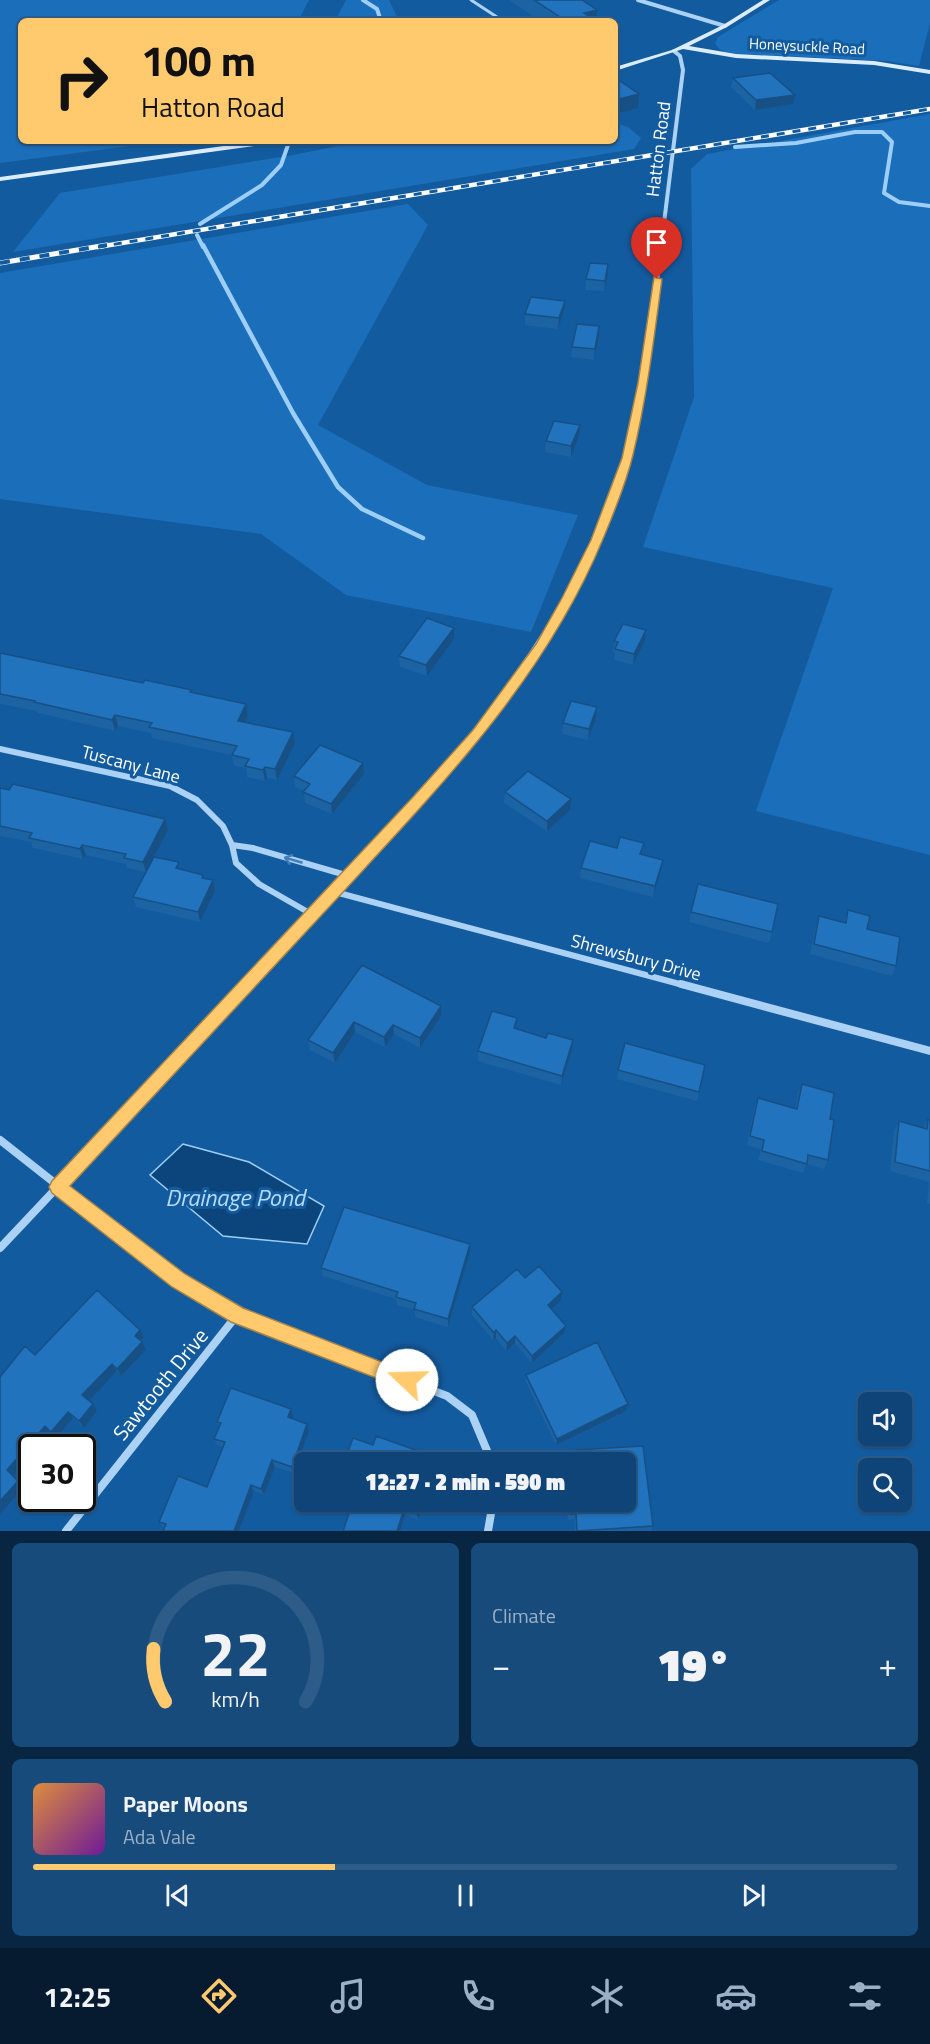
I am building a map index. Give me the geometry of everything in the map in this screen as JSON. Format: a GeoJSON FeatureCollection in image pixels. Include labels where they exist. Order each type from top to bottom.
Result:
{"type":"FeatureCollection","features":[{"type":"Feature","properties":{"kind":"street"},"geometry":{"type":"LineString","coordinates":[[638,0],[725,26]]}},
{"type":"Feature","properties":{"kind":"street"},"geometry":{"type":"LineString","coordinates":[[618,68],[674,51],[725,26],[767,0]]}},
{"type":"Feature","properties":{"kind":"street","name":"Honeysuckle Road"},"geometry":{"type":"LineString","coordinates":[[682,47],[736,56],[874,63],[930,72]]}},
{"type":"Feature","properties":{"kind":"street","name":"Hatton Road"},"geometry":{"type":"LineString","coordinates":[[0,1248],[335,892],[470,742],[541,647],[597,540],[614,497],[636,419],[649,344],[683,70],[680,56],[674,51]]}},
{"type":"Feature","properties":{"kind":"street"},"geometry":{"type":"LineString","coordinates":[[0,179],[254,144]]}},
{"type":"Feature","properties":{"kind":"street","name":"Tuscany Lane"},"geometry":{"type":"LineString","coordinates":[[0,749],[170,786],[197,800],[223,826],[232,845],[236,863],[259,884],[313,915]]}},
{"type":"Feature","properties":{"kind":"street"},"geometry":{"type":"LineString","coordinates":[[232,845],[254,848],[349,876]]}},
{"type":"Feature","properties":{"kind":"street","name":"Shrewsbury Drive"},"geometry":{"type":"LineString","coordinates":[[335,892],[930,1051]]}},
{"type":"Feature","properties":{"kind":"street"},"geometry":{"type":"LineString","coordinates":[[0,1140],[178,1281],[237,1315],[447,1396],[472,1415],[488,1452]]}},
{"type":"Feature","properties":{"kind":"street","name":"Sawtooth Drive"},"geometry":{"type":"LineString","coordinates":[[66,1531],[237,1315]]}},
{"type":"Feature","properties":{"kind":"street"},"geometry":{"type":"LineString","coordinates":[[488,1531],[491,1512]]}},
{"type":"Feature","properties":{"kind":"lane"},"geometry":{"type":"LineString","coordinates":[[471,0],[498,18]]}},
{"type":"Feature","properties":{"kind":"shaded area"},"geometry":{"type":"Polygon","coordinates":[[[0,0],[309,0],[300,18],[18,18],[18,144],[145,144],[0,163],[0,0]]]}},
{"type":"Feature","properties":{"kind":"shaded area"},"geometry":{"type":"Polygon","coordinates":[[[346,0],[389,0],[398,18],[337,18],[346,0]]]}},
{"type":"Feature","properties":{"kind":"shaded area"},"geometry":{"type":"Polygon","coordinates":[[[779,0],[930,0],[930,23],[919,66],[888,61],[734,54],[719,49],[715,43],[718,37],[779,0]]]}},
{"type":"Feature","properties":{"kind":"shaded area"},"geometry":{"type":"Polygon","coordinates":[[[930,114],[930,855],[756,811],[833,588],[643,547],[694,397],[691,169],[707,154],[930,114]]]}},
{"type":"Feature","properties":{"kind":"shaded area"},"geometry":{"type":"Polygon","coordinates":[[[618,124],[628,127],[641,138],[634,149],[13,252],[60,193],[347,144],[618,144],[618,124]]]}},
{"type":"Feature","properties":{"kind":"shaded area"},"geometry":{"type":"Polygon","coordinates":[[[408,204],[428,225],[318,425],[427,485],[578,515],[531,632],[346,595],[261,534],[0,499],[0,273],[408,204]]]}},
{"type":"Feature","properties":{"kind":"water","name":"Drainage Pond"},"geometry":{"type":"Polygon","coordinates":[[[183,1144],[249,1162],[324,1206],[307,1244],[223,1236],[150,1175],[183,1144]]]}},
{"type":"Feature","properties":{"kind":"building"},"geometry":{"type":"Polygon","coordinates":[[[534,0],[582,0],[597,10],[584,13],[592,18],[561,18],[534,0]]]}},
{"type":"Feature","properties":{"kind":"building"},"geometry":{"type":"Polygon","coordinates":[[[770,73],[795,95],[756,100],[733,78],[770,73]]]}},
{"type":"Feature","properties":{"kind":"building"},"geometry":{"type":"Polygon","coordinates":[[[618,80],[639,94],[618,99],[618,80]]]}},
{"type":"Feature","properties":{"kind":"building"},"geometry":{"type":"Polygon","coordinates":[[[590,263],[608,264],[605,281],[586,279],[590,263]]]}},
{"type":"Feature","properties":{"kind":"building"},"geometry":{"type":"Polygon","coordinates":[[[531,297],[565,301],[559,318],[525,314],[531,297]]]}},
{"type":"Feature","properties":{"kind":"building"},"geometry":{"type":"Polygon","coordinates":[[[577,324],[599,326],[595,349],[572,347],[577,324]]]}},
{"type":"Feature","properties":{"kind":"building"},"geometry":{"type":"Polygon","coordinates":[[[554,421],[580,425],[571,446],[546,441],[554,421]]]}},
{"type":"Feature","properties":{"kind":"building"},"geometry":{"type":"Polygon","coordinates":[[[427,618],[454,628],[426,665],[399,656],[427,618]]]}},
{"type":"Feature","properties":{"kind":"building"},"geometry":{"type":"Polygon","coordinates":[[[623,624],[646,630],[634,654],[615,649],[618,642],[614,641],[623,624]]]}},
{"type":"Feature","properties":{"kind":"building"},"geometry":{"type":"Polygon","coordinates":[[[0,653],[143,683],[145,680],[246,704],[238,721],[293,732],[275,769],[265,767],[263,770],[245,766],[249,759],[232,755],[237,746],[149,727],[152,723],[115,715],[112,720],[0,694],[0,653]]]}},
{"type":"Feature","properties":{"kind":"building"},"geometry":{"type":"Polygon","coordinates":[[[571,701],[597,707],[589,729],[563,723],[571,701]]]}},
{"type":"Feature","properties":{"kind":"building"},"geometry":{"type":"Polygon","coordinates":[[[320,745],[363,763],[331,804],[303,792],[310,784],[294,776],[320,745]]]}},
{"type":"Feature","properties":{"kind":"building"},"geometry":{"type":"Polygon","coordinates":[[[528,771],[571,799],[547,821],[505,792],[528,771]]]}},
{"type":"Feature","properties":{"kind":"building"},"geometry":{"type":"Polygon","coordinates":[[[13,784],[165,819],[143,862],[124,858],[126,854],[82,845],[80,849],[29,838],[32,833],[0,826],[0,788],[9,790],[13,784]]]}},
{"type":"Feature","properties":{"kind":"building"},"geometry":{"type":"Polygon","coordinates":[[[620,837],[644,843],[640,854],[663,860],[655,886],[581,868],[590,841],[617,848],[620,837]]]}},
{"type":"Feature","properties":{"kind":"building"},"geometry":{"type":"Polygon","coordinates":[[[154,857],[179,862],[176,868],[213,880],[198,912],[133,897],[154,857]]]}},
{"type":"Feature","properties":{"kind":"building"},"geometry":{"type":"Polygon","coordinates":[[[698,884],[778,904],[772,932],[691,912],[698,884]]]}},
{"type":"Feature","properties":{"kind":"building"},"geometry":{"type":"Polygon","coordinates":[[[848,910],[870,916],[867,929],[900,937],[896,966],[814,944],[819,916],[846,923],[848,910]]]}},
{"type":"Feature","properties":{"kind":"building"},"geometry":{"type":"Polygon","coordinates":[[[362,965],[441,1006],[420,1038],[393,1025],[384,1037],[354,1022],[333,1053],[308,1040],[362,965]]]}},
{"type":"Feature","properties":{"kind":"building"},"geometry":{"type":"Polygon","coordinates":[[[492,1011],[517,1018],[514,1028],[546,1038],[548,1033],[573,1040],[562,1076],[478,1051],[492,1011]]]}},
{"type":"Feature","properties":{"kind":"building"},"geometry":{"type":"Polygon","coordinates":[[[625,1043],[705,1065],[699,1092],[618,1070],[625,1043]]]}},
{"type":"Feature","properties":{"kind":"building"},"geometry":{"type":"Polygon","coordinates":[[[802,1084],[834,1093],[830,1119],[834,1120],[828,1160],[808,1155],[807,1164],[762,1151],[764,1140],[750,1136],[758,1098],[797,1109],[802,1084]]]}},
{"type":"Feature","properties":{"kind":"building"},"geometry":{"type":"Polygon","coordinates":[[[928,1119],[930,1120],[930,1171],[895,1162],[899,1121],[927,1129],[928,1119]]]}},
{"type":"Feature","properties":{"kind":"building"},"geometry":{"type":"Polygon","coordinates":[[[344,1207],[470,1244],[448,1319],[414,1309],[416,1303],[396,1297],[398,1292],[321,1268],[344,1207]]]}},
{"type":"Feature","properties":{"kind":"building"},"geometry":{"type":"Polygon","coordinates":[[[539,1266],[562,1292],[548,1305],[566,1326],[532,1356],[515,1336],[507,1343],[496,1330],[494,1333],[472,1307],[517,1269],[525,1278],[539,1266]]]}},
{"type":"Feature","properties":{"kind":"building"},"geometry":{"type":"Polygon","coordinates":[[[97,1290],[140,1330],[135,1336],[142,1342],[117,1369],[112,1364],[82,1395],[93,1404],[79,1421],[68,1412],[51,1432],[45,1426],[38,1434],[18,1434],[18,1457],[7,1470],[18,1481],[0,1501],[0,1377],[25,1346],[35,1355],[97,1290]]]}},
{"type":"Feature","properties":{"kind":"building"},"geometry":{"type":"Polygon","coordinates":[[[597,1342],[628,1404],[557,1439],[526,1375],[597,1342]]]}},
{"type":"Feature","properties":{"kind":"building"},"geometry":{"type":"Polygon","coordinates":[[[231,1388],[291,1409],[288,1417],[307,1424],[297,1452],[294,1452],[292,1467],[272,1460],[261,1489],[251,1485],[234,1531],[163,1531],[166,1524],[159,1522],[178,1476],[207,1487],[225,1442],[214,1439],[221,1423],[217,1422],[231,1388]]]}},
{"type":"Feature","properties":{"kind":"building"},"geometry":{"type":"Polygon","coordinates":[[[376,1436],[421,1452],[348,1452],[353,1438],[373,1445],[376,1436]]]}},
{"type":"Feature","properties":{"kind":"building"},"geometry":{"type":"Polygon","coordinates":[[[643,1446],[653,1526],[577,1531],[576,1514],[570,1514],[570,1512],[636,1512],[636,1452],[576,1452],[576,1450],[643,1446]]]}},
{"type":"Feature","properties":{"kind":"building"},"geometry":{"type":"Polygon","coordinates":[[[350,1512],[403,1512],[397,1531],[343,1531],[350,1512]]]}},
{"type":"Feature","properties":{"kind":"waterway"},"geometry":{"type":"LineString","coordinates":[[363,0],[377,9],[380,18]]}},
{"type":"Feature","properties":{"kind":"waterway"},"geometry":{"type":"LineString","coordinates":[[735,147],[796,143],[855,132],[882,132],[892,142],[884,193],[899,202],[930,206]]}},
{"type":"Feature","properties":{"kind":"waterway"},"geometry":{"type":"LineString","coordinates":[[200,224],[262,185],[281,165],[288,145]]}},
{"type":"Feature","properties":{"kind":"waterway"},"geometry":{"type":"LineString","coordinates":[[197,235],[203,247]]}},
{"type":"Feature","properties":{"kind":"waterway"},"geometry":{"type":"LineString","coordinates":[[203,245],[293,413],[338,487],[362,509],[423,538]]}},
{"type":"Feature","properties":{"kind":"railway"},"geometry":{"type":"LineString","coordinates":[[98,247],[930,109]]}},
{"type":"Feature","properties":{"kind":"railway"},"geometry":{"type":"LineString","coordinates":[[0,263],[107,245]]}},
{"type":"Feature","properties":{"kind":"route"},"geometry":{"type":"LineString","coordinates":[[407,1380],[237,1315],[178,1281],[58,1187],[271,962],[418,801],[478,733],[541,647],[597,540],[627,458],[643,383],[657,279]]}}]}
